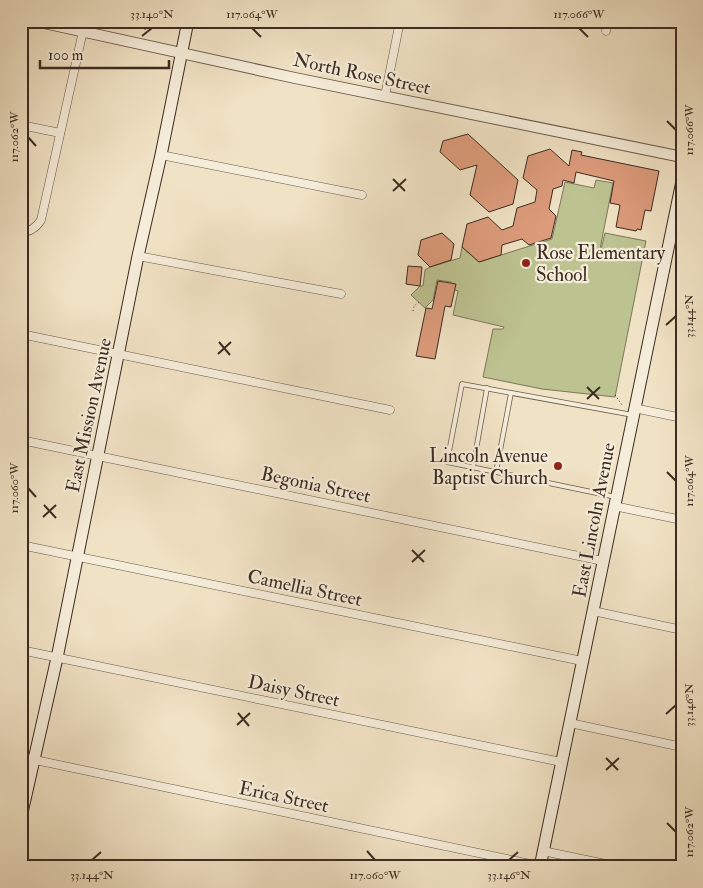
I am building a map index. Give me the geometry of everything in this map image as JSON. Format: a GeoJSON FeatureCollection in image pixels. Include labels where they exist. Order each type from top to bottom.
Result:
{"type":"FeatureCollection","features":[{"type":"Feature","properties":{"kind":"main road","name":"East Mission Avenue"},"geometry":{"type":"LineString","coordinates":[[21,817],[57,658],[97,455],[188,21]]}},
{"type":"Feature","properties":{"kind":"main road","name":"East Lincoln Avenue"},"geometry":{"type":"LineString","coordinates":[[540,866],[682,181]]}},
{"type":"Feature","properties":{"kind":"street","name":"North Rose Street"},"geometry":{"type":"LineString","coordinates":[[35,21],[682,157]]}},
{"type":"Feature","properties":{"kind":"street"},"geometry":{"type":"LineString","coordinates":[[385,96],[400,21]]}},
{"type":"Feature","properties":{"kind":"street"},"geometry":{"type":"LineString","coordinates":[[606,31],[608,21]]}},
{"type":"Feature","properties":{"kind":"street"},"geometry":{"type":"LineString","coordinates":[[21,232],[28,232],[38,225],[41,220],[84,31]]}},
{"type":"Feature","properties":{"kind":"street"},"geometry":{"type":"LineString","coordinates":[[21,125],[60,133]]}},
{"type":"Feature","properties":{"kind":"street"},"geometry":{"type":"LineString","coordinates":[[161,155],[362,195]]}},
{"type":"Feature","properties":{"kind":"street"},"geometry":{"type":"LineString","coordinates":[[138,256],[341,294]]}},
{"type":"Feature","properties":{"kind":"street"},"geometry":{"type":"LineString","coordinates":[[21,334],[390,410]]}},
{"type":"Feature","properties":{"kind":"street"},"geometry":{"type":"LineString","coordinates":[[633,411],[682,418]]}},
{"type":"Feature","properties":{"kind":"street","name":"Begonia Street"},"geometry":{"type":"LineString","coordinates":[[21,440],[603,561]]}},
{"type":"Feature","properties":{"kind":"street"},"geometry":{"type":"LineString","coordinates":[[615,502],[682,520]]}},
{"type":"Feature","properties":{"kind":"street","name":"Camellia Street"},"geometry":{"type":"LineString","coordinates":[[21,545],[582,661]]}},
{"type":"Feature","properties":{"kind":"street"},"geometry":{"type":"LineString","coordinates":[[593,611],[682,630]]}},
{"type":"Feature","properties":{"kind":"street","name":"Daisy Street"},"geometry":{"type":"LineString","coordinates":[[21,650],[561,762]]}},
{"type":"Feature","properties":{"kind":"street"},"geometry":{"type":"LineString","coordinates":[[570,723],[682,747]]}},
{"type":"Feature","properties":{"kind":"street","name":"Erica Street"},"geometry":{"type":"LineString","coordinates":[[21,757],[540,866]]}},
{"type":"Feature","properties":{"kind":"street"},"geometry":{"type":"LineString","coordinates":[[543,850],[620,867]]}},
{"type":"Feature","properties":{"kind":"street"},"geometry":{"type":"LineString","coordinates":[[21,862],[42,867]]}},
{"type":"Feature","properties":{"kind":"lane"},"geometry":{"type":"LineString","coordinates":[[615,502],[496,472],[447,462],[462,384],[633,411]]}},
{"type":"Feature","properties":{"kind":"lane"},"geometry":{"type":"LineString","coordinates":[[473,467],[487,388]]}},
{"type":"Feature","properties":{"kind":"lane"},"geometry":{"type":"LineString","coordinates":[[496,472],[511,393]]}},
{"type":"Feature","properties":{"kind":"path"},"geometry":{"type":"LineString","coordinates":[[144,30],[146,21]]}},
{"type":"Feature","properties":{"kind":"path"},"geometry":{"type":"LineString","coordinates":[[413,311],[414,306],[419,302]]}},
{"type":"Feature","properties":{"kind":"path"},"geometry":{"type":"LineString","coordinates":[[615,395],[622,405]]}},
{"type":"Feature","properties":{"kind":"green space"},"geometry":{"type":"Polygon","coordinates":[[[596,180],[613,183],[600,249],[605,233],[646,241],[615,397],[542,389],[483,377],[493,329],[503,329],[504,327],[453,315],[458,291],[455,290],[451,282],[437,280],[433,300],[425,308],[411,295],[420,286],[423,286],[425,270],[460,258],[462,247],[479,262],[552,239],[565,182],[594,188],[596,180]]]}},
{"type":"Feature","properties":{"kind":"building"},"geometry":{"type":"Polygon","coordinates":[[[468,134],[518,180],[513,204],[489,212],[470,195],[477,165],[460,170],[440,152],[443,141],[468,134]]]}},
{"type":"Feature","properties":{"kind":"building"},"geometry":{"type":"Polygon","coordinates":[[[550,149],[569,166],[572,150],[582,152],[581,155],[659,171],[651,211],[645,210],[641,230],[637,229],[636,231],[616,227],[620,205],[610,203],[614,181],[576,172],[574,183],[563,180],[562,186],[553,189],[549,209],[556,216],[551,238],[529,245],[522,239],[502,245],[501,255],[479,262],[462,247],[467,224],[488,217],[502,230],[513,226],[517,208],[535,202],[537,190],[523,178],[528,156],[550,149]]]}},
{"type":"Feature","properties":{"kind":"building"},"geometry":{"type":"Polygon","coordinates":[[[442,233],[454,244],[451,260],[430,267],[418,255],[421,240],[442,233]]]}},
{"type":"Feature","properties":{"kind":"building"},"geometry":{"type":"Polygon","coordinates":[[[408,266],[422,267],[420,286],[406,284],[408,266]]]}},
{"type":"Feature","properties":{"kind":"building"},"geometry":{"type":"Polygon","coordinates":[[[438,281],[456,284],[451,307],[445,306],[435,359],[416,356],[426,308],[432,309],[438,281]]]}},
{"type":"Feature","properties":{"kind":"place","name":"Rose Elementary School"},"geometry":{"type":"Point","coordinates":[526,263]}},
{"type":"Feature","properties":{"kind":"place","name":"Lincoln Avenue Baptist Church"},"geometry":{"type":"Point","coordinates":[558,466]}}]}
